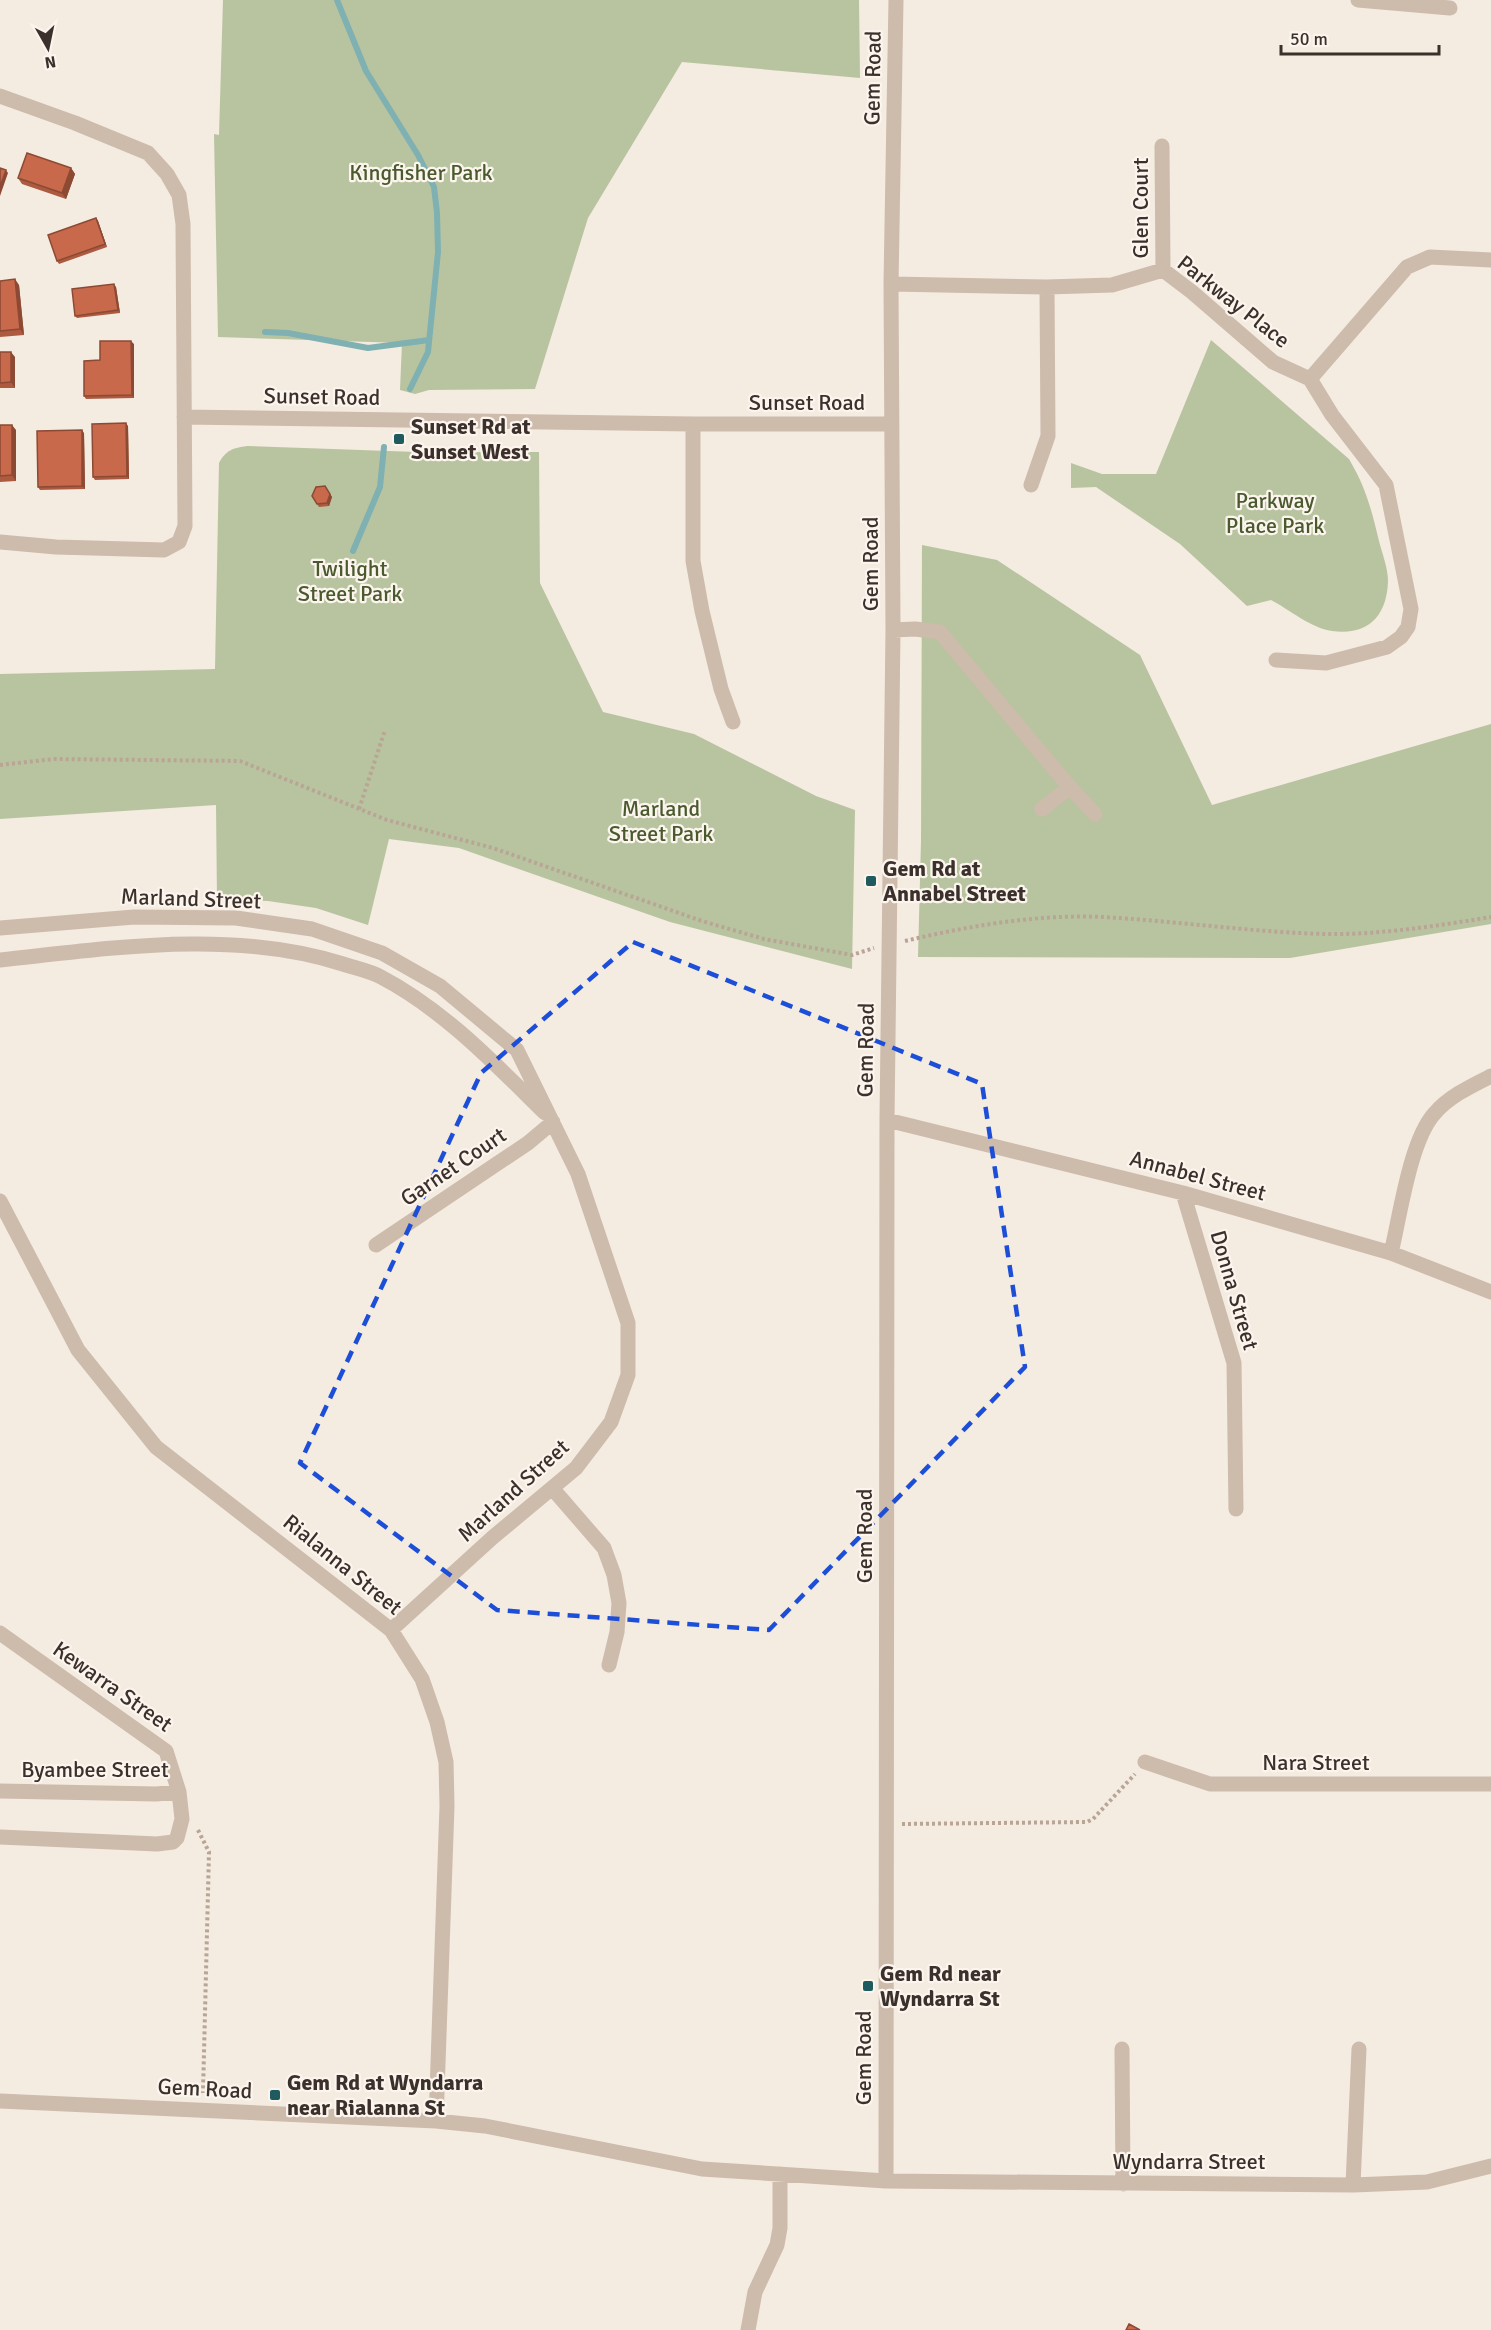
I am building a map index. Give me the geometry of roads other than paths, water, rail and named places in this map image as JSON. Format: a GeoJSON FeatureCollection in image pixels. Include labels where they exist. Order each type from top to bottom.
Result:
{"type":"FeatureCollection","features":[{"type":"Feature","properties":{"kind":"street","name":"Gem Road"},"geometry":{"type":"LineString","coordinates":[[0,2101],[436,2121],[484,2126],[702,2169],[886,2181],[887,1120],[893,630],[891,284],[896,0]]}},
{"type":"Feature","properties":{"kind":"street"},"geometry":{"type":"LineString","coordinates":[[1358,0],[1450,8]]}},
{"type":"Feature","properties":{"kind":"street"},"geometry":{"type":"LineString","coordinates":[[0,96],[148,153],[167,174],[179,195],[183,224],[185,526],[179,542],[164,550],[56,547],[0,542]]}},
{"type":"Feature","properties":{"kind":"street","name":"Glen Court"},"geometry":{"type":"LineString","coordinates":[[1162,146],[1163,270]]}},
{"type":"Feature","properties":{"kind":"street"},"geometry":{"type":"LineString","coordinates":[[1275,660],[1326,663],[1387,647],[1401,637],[1408,627],[1411,609],[1386,485],[1332,415],[1310,379],[1407,267],[1430,257],[1491,260]]}},
{"type":"Feature","properties":{"kind":"street","name":"Parkway Place"},"geometry":{"type":"LineString","coordinates":[[891,284],[1047,287],[1112,285],[1163,270],[1273,362],[1310,379]]}},
{"type":"Feature","properties":{"kind":"street"},"geometry":{"type":"LineString","coordinates":[[1031,485],[1048,436],[1047,287]]}},
{"type":"Feature","properties":{"kind":"street","name":"Sunset Road"},"geometry":{"type":"LineString","coordinates":[[184,417],[693,424],[892,424]]}},
{"type":"Feature","properties":{"kind":"street"},"geometry":{"type":"LineString","coordinates":[[693,424],[693,561],[702,611],[721,689],[732,722]]}},
{"type":"Feature","properties":{"kind":"street"},"geometry":{"type":"LineString","coordinates":[[893,630],[915,629],[940,632],[1095,814]]}},
{"type":"Feature","properties":{"kind":"street"},"geometry":{"type":"LineString","coordinates":[[1042,810],[1070,787]]}},
{"type":"Feature","properties":{"kind":"street","name":"Marland Street"},"geometry":{"type":"LineString","coordinates":[[0,928],[134,917],[236,918],[312,929],[382,953],[440,986],[517,1050],[578,1174],[628,1323],[628,1375],[611,1422],[576,1468],[492,1538],[391,1630]]}},
{"type":"Feature","properties":{"kind":"street","name":"Marland Street"},"geometry":{"type":"LineString","coordinates":[[0,960],[129,947],[222,945],[310,954],[380,976],[434,1010],[553,1122]]}},
{"type":"Feature","properties":{"kind":"street"},"geometry":{"type":"LineString","coordinates":[[1391,1253],[1417,1139],[1434,1113],[1464,1089],[1491,1076]]}},
{"type":"Feature","properties":{"kind":"street","name":"Annabel Street"},"geometry":{"type":"LineString","coordinates":[[887,1120],[1183,1193],[1391,1253],[1491,1292]]}},
{"type":"Feature","properties":{"kind":"street","name":"Garnet Court"},"geometry":{"type":"LineString","coordinates":[[376,1245],[528,1143],[553,1122]]}},
{"type":"Feature","properties":{"kind":"street","name":"Donna Street"},"geometry":{"type":"LineString","coordinates":[[1183,1193],[1234,1363],[1236,1509]]}},
{"type":"Feature","properties":{"kind":"street","name":"Rialanna Street"},"geometry":{"type":"LineString","coordinates":[[0,1201],[78,1350],[156,1447],[391,1630],[423,1679],[437,1722],[446,1762],[447,1817],[436,2121]]}},
{"type":"Feature","properties":{"kind":"street"},"geometry":{"type":"LineString","coordinates":[[552,1488],[604,1548],[614,1575],[619,1604],[617,1632],[609,1665]]}},
{"type":"Feature","properties":{"kind":"street","name":"Kewarra Street"},"geometry":{"type":"LineString","coordinates":[[0,1633],[166,1751],[179,1792]]}},
{"type":"Feature","properties":{"kind":"street","name":"Nara Street"},"geometry":{"type":"LineString","coordinates":[[1145,1762],[1210,1784],[1491,1784]]}},
{"type":"Feature","properties":{"kind":"street","name":"Byambee Street"},"geometry":{"type":"LineString","coordinates":[[0,1791],[156,1794],[179,1792],[182,1819],[177,1838],[173,1842],[157,1844],[0,1837]]}},
{"type":"Feature","properties":{"kind":"street"},"geometry":{"type":"LineString","coordinates":[[1122,2049],[1123,2184]]}},
{"type":"Feature","properties":{"kind":"street"},"geometry":{"type":"LineString","coordinates":[[1353,2185],[1359,2049]]}},
{"type":"Feature","properties":{"kind":"street","name":"Wyndarra Street"},"geometry":{"type":"LineString","coordinates":[[886,2181],[1353,2185],[1427,2182],[1491,2166]]}},
{"type":"Feature","properties":{"kind":"street"},"geometry":{"type":"LineString","coordinates":[[748,2330],[755,2292],[777,2245],[780,2228],[780,2174]]}},
{"type":"Feature","properties":{"kind":"waterway"},"geometry":{"type":"LineString","coordinates":[[337,0],[366,71],[418,155],[434,187],[438,252],[428,352],[410,389]]}},
{"type":"Feature","properties":{"kind":"waterway"},"geometry":{"type":"LineString","coordinates":[[265,332],[288,333],[368,348],[429,340]]}},
{"type":"Feature","properties":{"kind":"waterway"},"geometry":{"type":"LineString","coordinates":[[353,551],[380,487],[384,447]]}},
{"type":"Feature","properties":{"kind":"place","name":"Sunset Rd at Sunset West"},"geometry":{"type":"Point","coordinates":[399,439]}},
{"type":"Feature","properties":{"kind":"place","name":"Gem Rd at Annabel Street"},"geometry":{"type":"Point","coordinates":[871,881]}},
{"type":"Feature","properties":{"kind":"place","name":"Gem Rd near Wyndarra St"},"geometry":{"type":"Point","coordinates":[868,1986]}},
{"type":"Feature","properties":{"kind":"place","name":"Gem Rd at Wyndarra near Rialanna St"},"geometry":{"type":"Point","coordinates":[275,2095]}},
{"type":"Feature","properties":{"kind":"park label","name":"Kingfisher Park"},"geometry":{"type":"Point","coordinates":[421,172]}},
{"type":"Feature","properties":{"kind":"park label","name":"Parkway Place Park"},"geometry":{"type":"Point","coordinates":[1275,512]}},
{"type":"Feature","properties":{"kind":"park label","name":"Twilight Street Park"},"geometry":{"type":"Point","coordinates":[350,580]}},
{"type":"Feature","properties":{"kind":"park label","name":"Marland Street Park"},"geometry":{"type":"Point","coordinates":[661,820]}}]}
